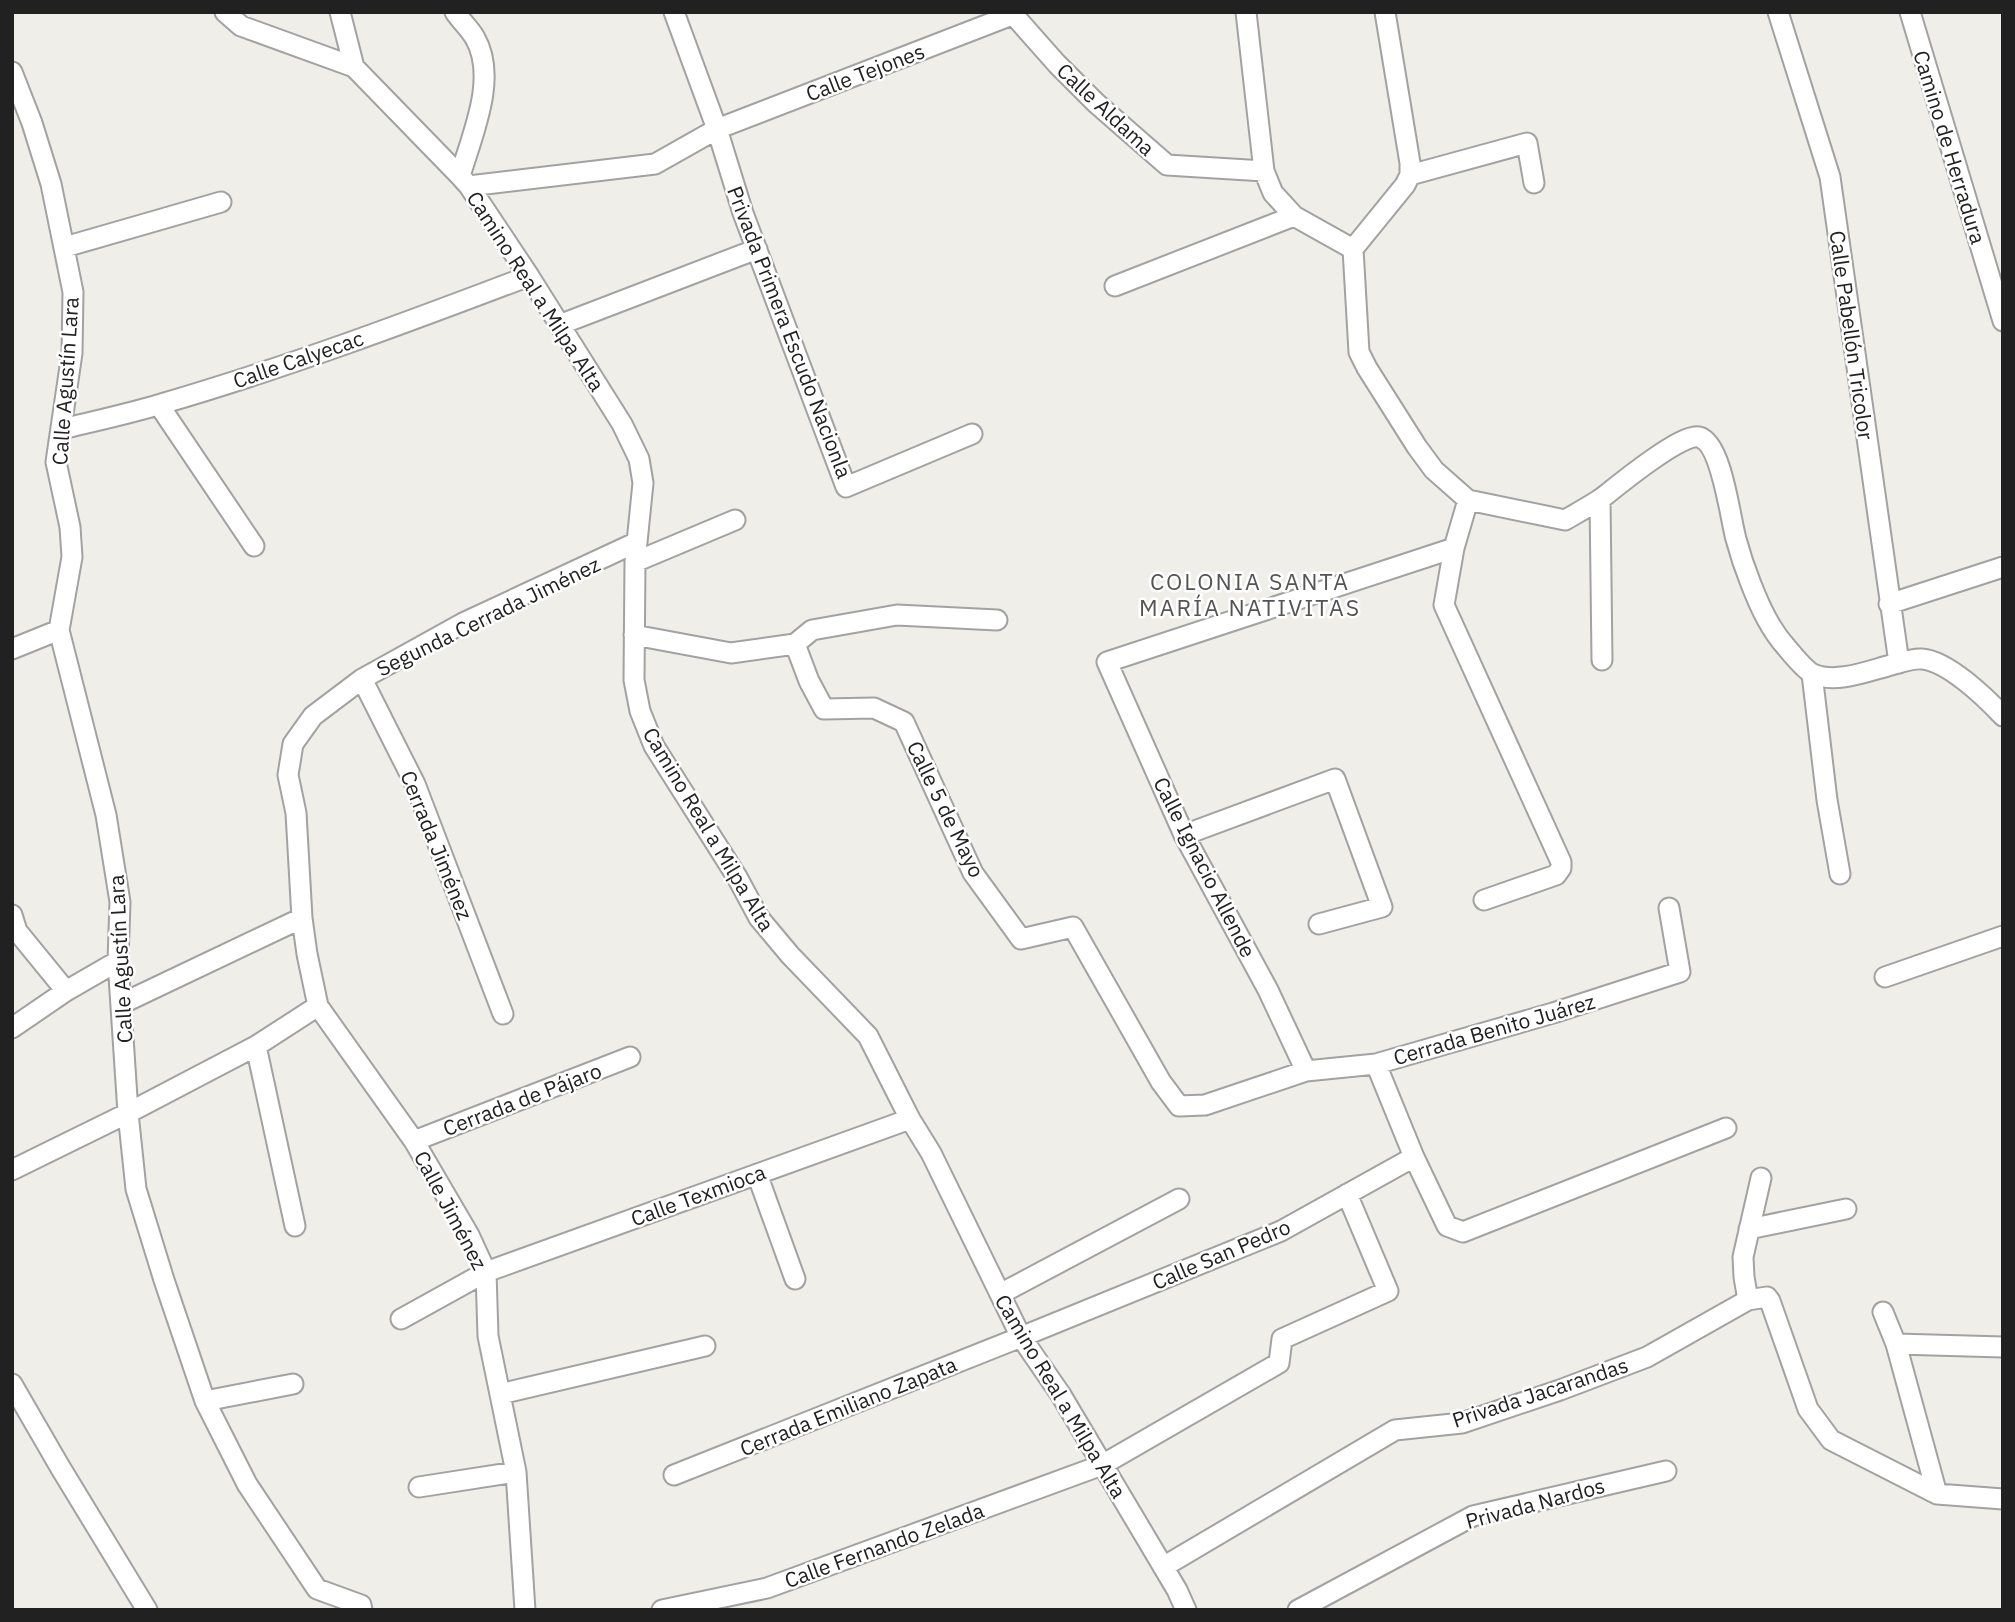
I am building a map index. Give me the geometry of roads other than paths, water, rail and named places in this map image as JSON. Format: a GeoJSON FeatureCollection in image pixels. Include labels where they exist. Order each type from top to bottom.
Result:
{"type":"FeatureCollection","features":[{"type":"Feature","properties":{"kind":"street"},"geometry":{"type":"LineString","coordinates":[[225,12],[241,26],[354,67]]}},
{"type":"Feature","properties":{"kind":"street"},"geometry":{"type":"LineString","coordinates":[[340,12],[354,67]]}},
{"type":"Feature","properties":{"kind":"street"},"geometry":{"type":"LineString","coordinates":[[455,12],[475,39],[484,63],[482,101],[464,181]]}},
{"type":"Feature","properties":{"kind":"street","name":"Privada Primera Escudo Nacionla"},"geometry":{"type":"LineString","coordinates":[[674,12],[717,129],[743,213],[846,487],[972,434]]}},
{"type":"Feature","properties":{"kind":"street"},"geometry":{"type":"LineString","coordinates":[[1246,12],[1264,171],[1273,193],[1294,216],[1353,249]]}},
{"type":"Feature","properties":{"kind":"street"},"geometry":{"type":"LineString","coordinates":[[1385,12],[1410,175],[1405,186],[1353,249],[1359,352],[1434,470],[1468,500],[1565,520],[1600,499],[1675,444],[1689,437],[1700,437],[1714,453],[1736,540],[1767,622],[1786,648],[1812,674],[1842,678],[1922,659],[1947,668],[2003,716]]}},
{"type":"Feature","properties":{"kind":"street","name":"Calle Pabellón Tricolor"},"geometry":{"type":"LineString","coordinates":[[1778,12],[1830,177],[1899,663]]}},
{"type":"Feature","properties":{"kind":"street","name":"Camino de Herradura"},"geometry":{"type":"LineString","coordinates":[[1910,12],[2003,321]]}},
{"type":"Feature","properties":{"kind":"street","name":"Calle Tejones"},"geometry":{"type":"LineString","coordinates":[[464,181],[655,164],[717,129],[1012,13]]}},
{"type":"Feature","properties":{"kind":"street","name":"Calle Aldama"},"geometry":{"type":"LineString","coordinates":[[1012,13],[1066,74],[1167,165],[1264,171]]}},
{"type":"Feature","properties":{"kind":"street","name":"Camino Real a Milpa Alta"},"geometry":{"type":"LineString","coordinates":[[354,67],[464,181],[529,276],[622,424],[639,459],[643,483],[635,562],[635,680],[640,711],[654,746],[722,853],[759,918],[790,955],[868,1036],[910,1119],[931,1153],[1021,1337],[1060,1395],[1177,1590],[1186,1610]]}},
{"type":"Feature","properties":{"kind":"street","name":"Calle Agustín Lara"},"geometry":{"type":"LineString","coordinates":[[12,72],[47,172],[74,292],[72,353],[56,462],[70,527],[72,557],[59,630],[106,815],[120,902],[118,961],[136,1189],[205,1401],[247,1484],[317,1589],[361,1605],[362,1610]]}},
{"type":"Feature","properties":{"kind":"street"},"geometry":{"type":"LineString","coordinates":[[1410,175],[1527,143],[1534,183]]}},
{"type":"Feature","properties":{"kind":"street"},"geometry":{"type":"LineString","coordinates":[[65,247],[221,202]]}},
{"type":"Feature","properties":{"kind":"street"},"geometry":{"type":"LineString","coordinates":[[1115,286],[1294,216]]}},
{"type":"Feature","properties":{"kind":"street"},"geometry":{"type":"LineString","coordinates":[[559,324],[757,249]]}},
{"type":"Feature","properties":{"kind":"street","name":"Calle Calyecac"},"geometry":{"type":"LineString","coordinates":[[62,429],[159,405],[246,377],[529,276]]}},
{"type":"Feature","properties":{"kind":"street"},"geometry":{"type":"LineString","coordinates":[[159,405],[254,546]]}},
{"type":"Feature","properties":{"kind":"street"},"geometry":{"type":"LineString","coordinates":[[1600,499],[1602,660]]}},
{"type":"Feature","properties":{"kind":"street"},"geometry":{"type":"LineString","coordinates":[[1468,500],[1454,548],[1444,605],[1530,792],[1562,869],[1556,875],[1484,900]]}},
{"type":"Feature","properties":{"kind":"street"},"geometry":{"type":"LineString","coordinates":[[635,562],[735,520]]}},
{"type":"Feature","properties":{"kind":"street","name":"Segunda Cerrada Jiménez"},"geometry":{"type":"LineString","coordinates":[[318,1006],[302,918],[296,813],[288,775],[293,744],[313,716],[362,679],[463,623],[637,542]]}},
{"type":"Feature","properties":{"kind":"street","name":"Calle Ignacio Allende"},"geometry":{"type":"LineString","coordinates":[[1306,1071],[1268,990],[1184,835],[1107,662],[1454,548]]}},
{"type":"Feature","properties":{"kind":"street"},"geometry":{"type":"LineString","coordinates":[[1889,604],[2003,566]]}},
{"type":"Feature","properties":{"kind":"street"},"geometry":{"type":"LineString","coordinates":[[634,635],[731,653],[795,644],[812,630],[897,615],[997,620]]}},
{"type":"Feature","properties":{"kind":"street"},"geometry":{"type":"LineString","coordinates":[[12,649],[59,630]]}},
{"type":"Feature","properties":{"kind":"street","name":"Calle 5 de Mayo"},"geometry":{"type":"LineString","coordinates":[[795,644],[808,681],[824,709],[874,708],[904,722],[973,873],[1021,939],[1073,927],[1161,1082],[1179,1106],[1205,1105],[1306,1071]]}},
{"type":"Feature","properties":{"kind":"street"},"geometry":{"type":"LineString","coordinates":[[1812,674],[1827,800],[1840,874]]}},
{"type":"Feature","properties":{"kind":"street","name":"Cerrada Jiménez"},"geometry":{"type":"LineString","coordinates":[[362,679],[415,784],[503,1014]]}},
{"type":"Feature","properties":{"kind":"street"},"geometry":{"type":"LineString","coordinates":[[1184,835],[1335,779],[1382,907],[1319,924]]}},
{"type":"Feature","properties":{"kind":"street","name":"Cerrada Benito Juárez"},"geometry":{"type":"LineString","coordinates":[[1306,1071],[1376,1063],[1553,1013],[1680,972],[1669,908]]}},
{"type":"Feature","properties":{"kind":"street"},"geometry":{"type":"LineString","coordinates":[[12,915],[17,931],[66,991]]}},
{"type":"Feature","properties":{"kind":"street"},"geometry":{"type":"LineString","coordinates":[[121,1004],[302,918]]}},
{"type":"Feature","properties":{"kind":"street"},"geometry":{"type":"LineString","coordinates":[[1885,977],[2003,936]]}},
{"type":"Feature","properties":{"kind":"street"},"geometry":{"type":"LineString","coordinates":[[12,1028],[66,991],[118,961]]}},
{"type":"Feature","properties":{"kind":"street"},"geometry":{"type":"LineString","coordinates":[[12,1170],[256,1046],[318,1006]]}},
{"type":"Feature","properties":{"kind":"street","name":"Calle Jiménez"},"geometry":{"type":"LineString","coordinates":[[318,1006],[414,1141],[469,1235],[486,1272],[488,1336],[516,1472],[525,1610]]}},
{"type":"Feature","properties":{"kind":"street"},"geometry":{"type":"LineString","coordinates":[[256,1046],[295,1226]]}},
{"type":"Feature","properties":{"kind":"street","name":"Cerrada de Pájaro"},"geometry":{"type":"LineString","coordinates":[[414,1141],[630,1057]]}},
{"type":"Feature","properties":{"kind":"street"},"geometry":{"type":"LineString","coordinates":[[1376,1063],[1414,1157],[1447,1226],[1463,1231],[1726,1128]]}},
{"type":"Feature","properties":{"kind":"street","name":"Calle Texmioca"},"geometry":{"type":"LineString","coordinates":[[401,1320],[486,1272],[910,1119]]}},
{"type":"Feature","properties":{"kind":"street","name":"Calle San Pedro"},"geometry":{"type":"LineString","coordinates":[[1021,1337],[1281,1231],[1414,1157]]}},
{"type":"Feature","properties":{"kind":"street"},"geometry":{"type":"LineString","coordinates":[[757,1174],[796,1279]]}},
{"type":"Feature","properties":{"kind":"street"},"geometry":{"type":"LineString","coordinates":[[1761,1178],[1743,1257],[1748,1300],[1767,1297],[1770,1301],[1808,1409],[1831,1440],[1937,1494],[2003,1499]]}},
{"type":"Feature","properties":{"kind":"street","name":"Calle Fernando Zelada"},"geometry":{"type":"LineString","coordinates":[[662,1610],[767,1588],[1102,1465],[1279,1363],[1282,1339],[1388,1291],[1347,1194]]}},
{"type":"Feature","properties":{"kind":"street"},"geometry":{"type":"LineString","coordinates":[[1000,1294],[1179,1199]]}},
{"type":"Feature","properties":{"kind":"street"},"geometry":{"type":"LineString","coordinates":[[1749,1229],[1846,1209]]}},
{"type":"Feature","properties":{"kind":"street","name":"Privada Jacarandas"},"geometry":{"type":"LineString","coordinates":[[1163,1567],[1395,1430],[1462,1423],[1560,1390],[1647,1357],[1748,1300]]}},
{"type":"Feature","properties":{"kind":"street"},"geometry":{"type":"LineString","coordinates":[[1883,1312],[1896,1344],[1937,1494]]}},
{"type":"Feature","properties":{"kind":"street","name":"Cerrada Emiliano Zapata"},"geometry":{"type":"LineString","coordinates":[[674,1475],[1021,1337]]}},
{"type":"Feature","properties":{"kind":"street"},"geometry":{"type":"LineString","coordinates":[[1896,1344],[2003,1347]]}},
{"type":"Feature","properties":{"kind":"street"},"geometry":{"type":"LineString","coordinates":[[500,1394],[705,1346]]}},
{"type":"Feature","properties":{"kind":"street"},"geometry":{"type":"LineString","coordinates":[[12,1384],[147,1610]]}},
{"type":"Feature","properties":{"kind":"street"},"geometry":{"type":"LineString","coordinates":[[205,1401],[293,1384]]}},
{"type":"Feature","properties":{"kind":"street","name":"Privada Nardos"},"geometry":{"type":"LineString","coordinates":[[1298,1610],[1473,1516],[1666,1471]]}},
{"type":"Feature","properties":{"kind":"street"},"geometry":{"type":"LineString","coordinates":[[418,1487],[516,1472]]}},
{"type":"Feature","properties":{"kind":"district","name":"COLONIA SANTA MARÍA NATIVITAS"},"geometry":{"type":"Point","coordinates":[1250,594]}}]}
